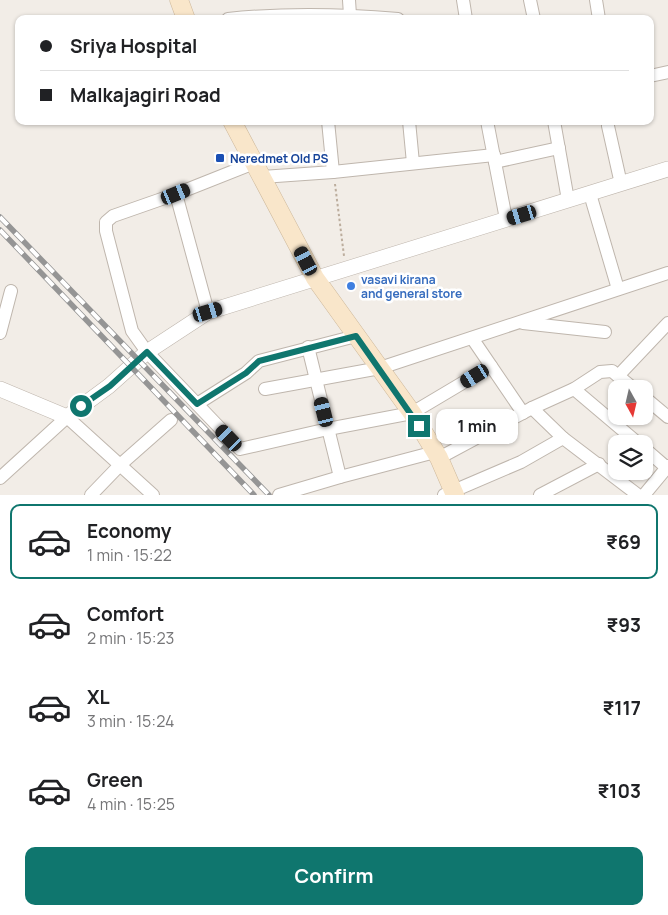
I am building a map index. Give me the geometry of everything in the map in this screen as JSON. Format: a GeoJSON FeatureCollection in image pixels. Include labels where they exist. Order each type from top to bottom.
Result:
{"type":"FeatureCollection","features":[{"type":"Feature","properties":{"kind":"main road"},"geometry":{"type":"LineString","coordinates":[[179,0],[185,15]]}},
{"type":"Feature","properties":{"kind":"main road"},"geometry":{"type":"LineString","coordinates":[[234,125],[315,278],[412,413],[437,455],[451,494]]}},
{"type":"Feature","properties":{"kind":"street"},"geometry":{"type":"LineString","coordinates":[[349,0],[350,15]]}},
{"type":"Feature","properties":{"kind":"street"},"geometry":{"type":"LineString","coordinates":[[463,0],[465,15]]}},
{"type":"Feature","properties":{"kind":"street"},"geometry":{"type":"LineString","coordinates":[[530,0],[533,15]]}},
{"type":"Feature","properties":{"kind":"street"},"geometry":{"type":"LineString","coordinates":[[596,0],[598,15]]}},
{"type":"Feature","properties":{"kind":"street"},"geometry":{"type":"LineString","coordinates":[[654,75],[668,72]]}},
{"type":"Feature","properties":{"kind":"street"},"geometry":{"type":"LineString","coordinates":[[328,125],[333,172]]}},
{"type":"Feature","properties":{"kind":"street"},"geometry":{"type":"LineString","coordinates":[[409,125],[413,164]]}},
{"type":"Feature","properties":{"kind":"street"},"geometry":{"type":"LineString","coordinates":[[488,125],[506,219]]}},
{"type":"Feature","properties":{"kind":"street"},"geometry":{"type":"LineString","coordinates":[[555,125],[568,200]]}},
{"type":"Feature","properties":{"kind":"street"},"geometry":{"type":"LineString","coordinates":[[608,125],[621,184]]}},
{"type":"Feature","properties":{"kind":"street"},"geometry":{"type":"LineString","coordinates":[[491,366],[412,413],[328,429],[240,449],[147,352],[132,331],[106,231],[106,222],[113,216],[176,194],[258,170],[333,172],[413,164],[494,159],[559,148]]}},
{"type":"Feature","properties":{"kind":"street"},"geometry":{"type":"LineString","coordinates":[[0,478],[67,417],[110,386],[147,352],[208,312],[668,169]]}},
{"type":"Feature","properties":{"kind":"street"},"geometry":{"type":"LineString","coordinates":[[176,194],[208,312]]}},
{"type":"Feature","properties":{"kind":"street"},"geometry":{"type":"LineString","coordinates":[[590,194],[618,290]]}},
{"type":"Feature","properties":{"kind":"street"},"geometry":{"type":"LineString","coordinates":[[265,390],[380,368],[668,273]]}},
{"type":"Feature","properties":{"kind":"street"},"geometry":{"type":"LineString","coordinates":[[0,332],[11,291]]}},
{"type":"Feature","properties":{"kind":"street"},"geometry":{"type":"LineString","coordinates":[[520,323],[605,332]]}},
{"type":"Feature","properties":{"kind":"street"},"geometry":{"type":"LineString","coordinates":[[618,376],[668,323]]}},
{"type":"Feature","properties":{"kind":"street"},"geometry":{"type":"LineString","coordinates":[[197,404],[246,373],[259,361],[356,336]]}},
{"type":"Feature","properties":{"kind":"street"},"geometry":{"type":"LineString","coordinates":[[472,338],[491,366],[527,410],[599,464],[634,494],[667,467],[653,455]]}},
{"type":"Feature","properties":{"kind":"street"},"geometry":{"type":"LineString","coordinates":[[308,347],[340,477]]}},
{"type":"Feature","properties":{"kind":"street"},"geometry":{"type":"LineString","coordinates":[[279,495],[340,477],[437,455],[574,389],[600,372],[612,371],[623,380]]}},
{"type":"Feature","properties":{"kind":"street"},"geometry":{"type":"LineString","coordinates":[[0,389],[67,417],[153,495]]}},
{"type":"Feature","properties":{"kind":"street"},"geometry":{"type":"LineString","coordinates":[[574,389],[628,435]]}},
{"type":"Feature","properties":{"kind":"street"},"geometry":{"type":"LineString","coordinates":[[653,403],[666,411]]}},
{"type":"Feature","properties":{"kind":"street"},"geometry":{"type":"LineString","coordinates":[[91,495],[120,465],[171,420]]}},
{"type":"Feature","properties":{"kind":"street"},"geometry":{"type":"LineString","coordinates":[[451,494],[521,462],[563,438]]}},
{"type":"Feature","properties":{"kind":"street"},"geometry":{"type":"LineString","coordinates":[[540,495],[599,464]]}},
{"type":"Feature","properties":{"kind":"path"},"geometry":{"type":"LineString","coordinates":[[333,172],[346,268]]}},
{"type":"Feature","properties":{"kind":"railway"},"geometry":{"type":"LineString","coordinates":[[0,217],[269,495]]}},
{"type":"Feature","properties":{"kind":"railway"},"geometry":{"type":"LineString","coordinates":[[0,230],[254,495]]}},
{"type":"Feature","properties":{"kind":"place","name":"Neredmet Old PS"},"geometry":{"type":"Point","coordinates":[220,158]}},
{"type":"Feature","properties":{"kind":"place","name":"vasavi kirana and general store"},"geometry":{"type":"Point","coordinates":[351,286]}},
{"type":"Feature","properties":{"kind":"route"},"geometry":{"type":"LineString","coordinates":[[81,406],[110,386],[147,352],[197,404],[246,373],[259,361],[356,336],[412,413],[419,426]]}}]}
